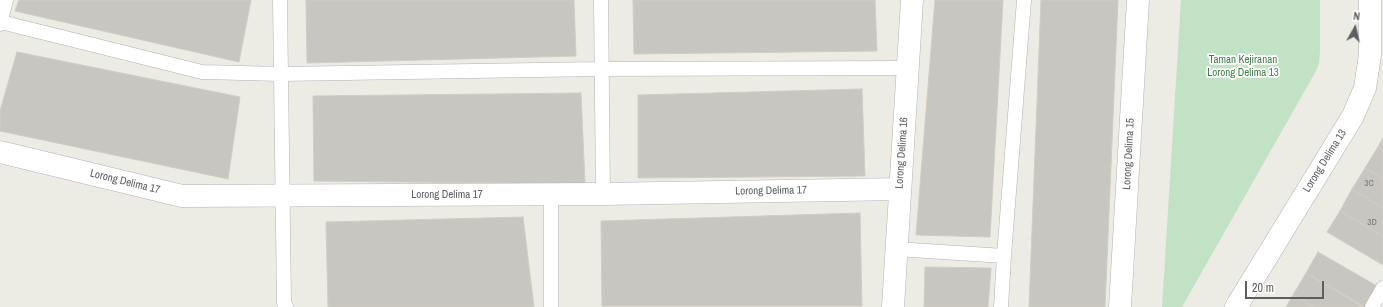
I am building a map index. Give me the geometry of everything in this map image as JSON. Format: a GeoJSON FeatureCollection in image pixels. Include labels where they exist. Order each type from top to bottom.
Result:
{"type":"FeatureCollection","features":[{"type":"Feature","properties":{"kind":"street","name":"Lorong Delima 16"},"geometry":{"type":"LineString","coordinates":[[893,307],[912,0]]}},
{"type":"Feature","properties":{"kind":"street","name":"Lorong Delima 15"},"geometry":{"type":"LineString","coordinates":[[1120,307],[1138,0]]}},
{"type":"Feature","properties":{"kind":"street","name":"Lorong Delima 13"},"geometry":{"type":"LineString","coordinates":[[1236,307],[1353,116],[1365,88],[1367,78],[1370,55],[1370,0]]}},
{"type":"Feature","properties":{"kind":"street","name":"Lorong Delima 17"},"geometry":{"type":"LineString","coordinates":[[0,152],[182,196],[603,194],[900,189]]}},
{"type":"Feature","properties":{"kind":"lane"},"geometry":{"type":"LineString","coordinates":[[6,0],[0,23],[202,72],[281,74],[601,69],[908,68]]}},
{"type":"Feature","properties":{"kind":"lane"},"geometry":{"type":"LineString","coordinates":[[280,0],[284,303],[286,307]]}},
{"type":"Feature","properties":{"kind":"lane"},"geometry":{"type":"LineString","coordinates":[[601,0],[603,194]]}},
{"type":"Feature","properties":{"kind":"lane"},"geometry":{"type":"LineString","coordinates":[[1001,307],[1024,0]]}},
{"type":"Feature","properties":{"kind":"lane"},"geometry":{"type":"LineString","coordinates":[[551,194],[551,307]]}},
{"type":"Feature","properties":{"kind":"lane"},"geometry":{"type":"LineString","coordinates":[[896,249],[1004,256]]}},
{"type":"Feature","properties":{"kind":"lane"},"geometry":{"type":"LineString","coordinates":[[1372,307],[1383,288]]}},
{"type":"Feature","properties":{"kind":"green space","name":"Taman Kejiranan Lorong Delima 13"},"geometry":{"type":"Polygon","coordinates":[[[1181,0],[1320,0],[1320,52],[1319,63],[1316,71],[1182,307],[1162,307],[1181,0]]]}},
{"type":"Feature","properties":{"kind":"building"},"geometry":{"type":"Polygon","coordinates":[[[19,0],[251,0],[239,62],[15,11],[19,0]]]}},
{"type":"Feature","properties":{"kind":"building"},"geometry":{"type":"Polygon","coordinates":[[[306,0],[574,0],[576,56],[307,63],[306,0]]]}},
{"type":"Feature","properties":{"kind":"building"},"geometry":{"type":"Polygon","coordinates":[[[633,0],[875,0],[877,51],[634,54],[633,0]]]}},
{"type":"Feature","properties":{"kind":"building"},"geometry":{"type":"Polygon","coordinates":[[[935,0],[1003,0],[990,237],[916,235],[935,0]]]}},
{"type":"Feature","properties":{"kind":"building"},"geometry":{"type":"Polygon","coordinates":[[[1041,0],[1118,0],[1105,307],[1029,307],[1041,0]]]}},
{"type":"Feature","properties":{"kind":"building"},"geometry":{"type":"Polygon","coordinates":[[[17,52],[240,97],[228,179],[0,131],[0,111],[17,52]]]}},
{"type":"Feature","properties":{"kind":"building"},"geometry":{"type":"Polygon","coordinates":[[[862,89],[865,176],[638,178],[638,95],[862,89]]]}},
{"type":"Feature","properties":{"kind":"building"},"geometry":{"type":"Polygon","coordinates":[[[581,93],[585,184],[314,181],[313,96],[581,93]]]}},
{"type":"Feature","properties":{"kind":"building"},"geometry":{"type":"Polygon","coordinates":[[[1383,138],[1383,151],[1378,147],[1383,138]]]}},
{"type":"Feature","properties":{"kind":"building"},"geometry":{"type":"Polygon","coordinates":[[[1378,147],[1383,151],[1383,179],[1365,168],[1378,147]]]}},
{"type":"Feature","properties":{"kind":"building"},"geometry":{"type":"Polygon","coordinates":[[[1365,168],[1383,179],[1383,208],[1352,189],[1365,168]]]}},
{"type":"Feature","properties":{"kind":"building"},"geometry":{"type":"Polygon","coordinates":[[[1352,189],[1383,208],[1383,236],[1340,211],[1352,189]]]}},
{"type":"Feature","properties":{"kind":"building"},"geometry":{"type":"Polygon","coordinates":[[[1340,211],[1383,236],[1383,265],[1327,232],[1340,211]]]}},
{"type":"Feature","properties":{"kind":"building"},"geometry":{"type":"Polygon","coordinates":[[[860,213],[862,306],[602,306],[601,221],[860,213]]]}},
{"type":"Feature","properties":{"kind":"building"},"geometry":{"type":"Polygon","coordinates":[[[523,217],[534,307],[328,307],[326,222],[523,217]]]}},
{"type":"Feature","properties":{"kind":"building"},"geometry":{"type":"Polygon","coordinates":[[[1318,252],[1377,286],[1365,307],[1306,273],[1318,252]]]}},
{"type":"Feature","properties":{"kind":"building"},"geometry":{"type":"Polygon","coordinates":[[[925,267],[991,268],[988,307],[924,307],[925,267]]]}},
{"type":"Feature","properties":{"kind":"building"},"geometry":{"type":"Polygon","coordinates":[[[1306,273],[1363,307],[1315,307],[1293,295],[1306,273]]]}},
{"type":"Feature","properties":{"kind":"building"},"geometry":{"type":"Polygon","coordinates":[[[1293,295],[1315,307],[1286,307],[1293,295]]]}}]}
